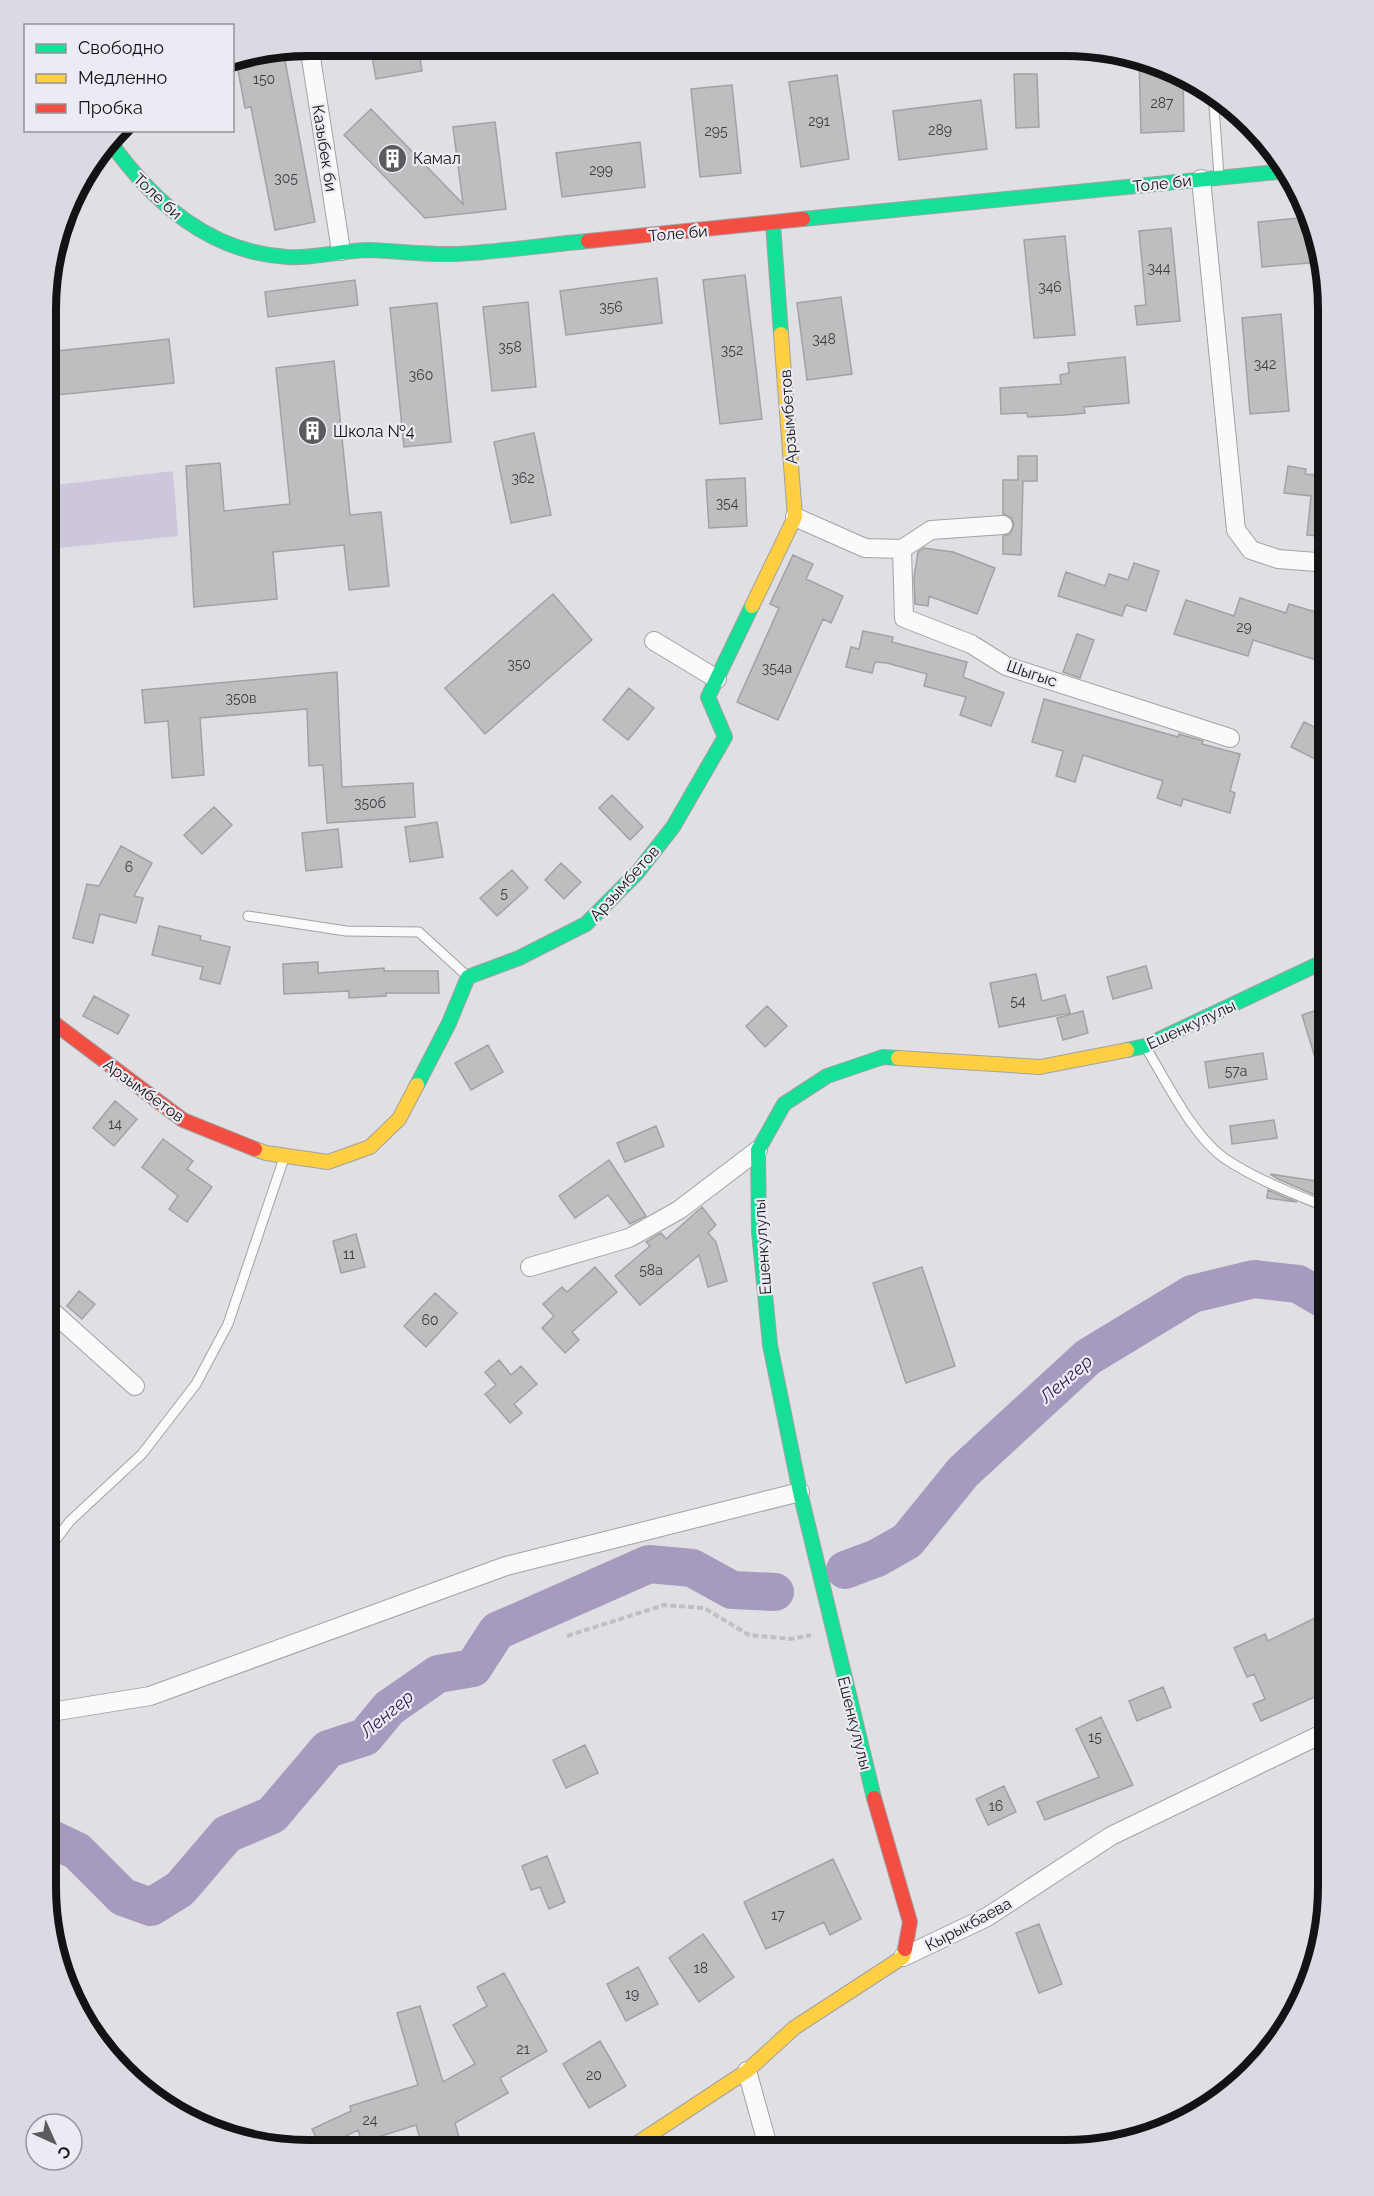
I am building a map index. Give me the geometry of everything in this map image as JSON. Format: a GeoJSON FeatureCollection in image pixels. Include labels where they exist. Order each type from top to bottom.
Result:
{"type":"FeatureCollection","features":[{"type":"Feature","properties":{"kind":"street","name":"Казыбек би"},"geometry":{"type":"LineString","coordinates":[[311,56],[341,251]]}},
{"type":"Feature","properties":{"kind":"street","name":"Толе би"},"geometry":{"type":"LineString","coordinates":[[114,147],[127,167],[174,215],[232,248],[288,257],[341,251],[455,254],[1278,172]]}},
{"type":"Feature","properties":{"kind":"street"},"geometry":{"type":"LineString","coordinates":[[1201,179],[1236,530],[1251,550],[1278,559],[1318,562]]}},
{"type":"Feature","properties":{"kind":"street","name":"Арзымбетов"},"geometry":{"type":"LineString","coordinates":[[56,1025],[183,1120],[266,1153],[328,1162],[370,1147],[399,1119],[449,1023],[468,977],[519,958],[586,924],[637,873],[673,827],[724,736],[708,697],[795,517],[773,224]]}},
{"type":"Feature","properties":{"kind":"street"},"geometry":{"type":"LineString","coordinates":[[795,517],[865,548],[902,549],[932,530],[1004,525]]}},
{"type":"Feature","properties":{"kind":"street","name":"Шыгыс"},"geometry":{"type":"LineString","coordinates":[[902,549],[904,618],[971,644],[1006,666],[1230,738]]}},
{"type":"Feature","properties":{"kind":"street"},"geometry":{"type":"LineString","coordinates":[[654,640],[717,679]]}},
{"type":"Feature","properties":{"kind":"street","name":"Ешенкулулы"},"geometry":{"type":"LineString","coordinates":[[903,1957],[910,1922],[864,1762],[800,1492],[770,1345],[759,1232],[758,1150],[784,1104],[827,1076],[883,1057],[1040,1067],[1144,1046],[1318,964]]}},
{"type":"Feature","properties":{"kind":"street"},"geometry":{"type":"LineString","coordinates":[[530,1267],[628,1238],[679,1210],[758,1150]]}},
{"type":"Feature","properties":{"kind":"street"},"geometry":{"type":"LineString","coordinates":[[56,1315],[135,1386]]}},
{"type":"Feature","properties":{"kind":"street"},"geometry":{"type":"LineString","coordinates":[[56,1712],[150,1696],[506,1566],[800,1492]]}},
{"type":"Feature","properties":{"kind":"street","name":"Кырыкбаева"},"geometry":{"type":"LineString","coordinates":[[642,2140],[747,2071],[794,2028],[903,1957],[987,1917],[1111,1836],[1318,1736]]}},
{"type":"Feature","properties":{"kind":"street"},"geometry":{"type":"LineString","coordinates":[[747,2071],[766,2140]]}},
{"type":"Feature","properties":{"kind":"lane"},"geometry":{"type":"LineString","coordinates":[[1214,104],[1219,177]]}},
{"type":"Feature","properties":{"kind":"lane"},"geometry":{"type":"LineString","coordinates":[[248,916],[346,931],[419,933],[468,977]]}},
{"type":"Feature","properties":{"kind":"lane"},"geometry":{"type":"LineString","coordinates":[[1144,1046],[1195,1126],[1223,1157],[1288,1192],[1318,1204]]}},
{"type":"Feature","properties":{"kind":"lane"},"geometry":{"type":"LineString","coordinates":[[56,1539],[70,1521],[142,1454],[196,1384],[228,1324],[285,1156]]}},
{"type":"Feature","properties":{"kind":"path"},"geometry":{"type":"LineString","coordinates":[[567,1636],[664,1605],[704,1608],[749,1635],[791,1639],[833,1631]]}},
{"type":"Feature","properties":{"kind":"shaded area"},"geometry":{"type":"Polygon","coordinates":[[[173,471],[178,536],[56,548],[56,485],[173,471]]]}},
{"type":"Feature","properties":{"kind":"building"},"geometry":{"type":"Polygon","coordinates":[[[372,56],[420,56],[422,71],[376,79],[372,56]]]}},
{"type":"Feature","properties":{"kind":"building"},"geometry":{"type":"Polygon","coordinates":[[[284,57],[315,222],[275,230],[251,107],[245,108],[237,66],[284,57]]]}},
{"type":"Feature","properties":{"kind":"building"},"geometry":{"type":"Polygon","coordinates":[[[1139,67],[1183,85],[1184,131],[1141,133],[1139,67]]]}},
{"type":"Feature","properties":{"kind":"building"},"geometry":{"type":"Polygon","coordinates":[[[1014,74],[1037,74],[1039,127],[1016,128],[1014,74]]]}},
{"type":"Feature","properties":{"kind":"building"},"geometry":{"type":"Polygon","coordinates":[[[837,75],[849,159],[801,167],[789,82],[837,75]]]}},
{"type":"Feature","properties":{"kind":"building"},"geometry":{"type":"Polygon","coordinates":[[[732,85],[741,173],[700,177],[691,89],[732,85]]]}},
{"type":"Feature","properties":{"kind":"building"},"geometry":{"type":"Polygon","coordinates":[[[981,100],[987,149],[899,160],[893,111],[981,100]]]}},
{"type":"Feature","properties":{"kind":"building"},"geometry":{"type":"Polygon","coordinates":[[[371,109],[463,204],[453,127],[495,122],[506,209],[425,218],[344,135],[371,109]]]}},
{"type":"Feature","properties":{"kind":"building"},"geometry":{"type":"Polygon","coordinates":[[[640,142],[645,187],[562,197],[556,153],[640,142]]]}},
{"type":"Feature","properties":{"kind":"building"},"geometry":{"type":"Polygon","coordinates":[[[1302,218],[1314,262],[1262,267],[1258,222],[1302,218]]]}},
{"type":"Feature","properties":{"kind":"building"},"geometry":{"type":"Polygon","coordinates":[[[1171,228],[1180,321],[1137,325],[1135,306],[1146,305],[1139,231],[1171,228]]]}},
{"type":"Feature","properties":{"kind":"building"},"geometry":{"type":"Polygon","coordinates":[[[1065,236],[1075,335],[1034,338],[1024,240],[1065,236]]]}},
{"type":"Feature","properties":{"kind":"building"},"geometry":{"type":"Polygon","coordinates":[[[745,275],[762,419],[720,424],[703,280],[745,275]]]}},
{"type":"Feature","properties":{"kind":"building"},"geometry":{"type":"Polygon","coordinates":[[[657,278],[662,323],[566,335],[560,291],[657,278]]]}},
{"type":"Feature","properties":{"kind":"building"},"geometry":{"type":"Polygon","coordinates":[[[355,280],[358,305],[268,317],[265,292],[355,280]]]}},
{"type":"Feature","properties":{"kind":"building"},"geometry":{"type":"Polygon","coordinates":[[[841,297],[852,374],[807,380],[797,303],[841,297]]]}},
{"type":"Feature","properties":{"kind":"building"},"geometry":{"type":"Polygon","coordinates":[[[528,302],[536,387],[492,391],[483,307],[528,302]]]}},
{"type":"Feature","properties":{"kind":"building"},"geometry":{"type":"Polygon","coordinates":[[[437,303],[451,442],[404,447],[390,308],[437,303]]]}},
{"type":"Feature","properties":{"kind":"building"},"geometry":{"type":"Polygon","coordinates":[[[1281,314],[1289,411],[1250,414],[1242,318],[1281,314]]]}},
{"type":"Feature","properties":{"kind":"building"},"geometry":{"type":"Polygon","coordinates":[[[169,339],[174,383],[56,395],[56,351],[169,339]]]}},
{"type":"Feature","properties":{"kind":"building"},"geometry":{"type":"Polygon","coordinates":[[[1125,357],[1129,403],[1084,407],[1085,413],[1065,415],[1028,417],[1027,413],[1001,414],[1000,388],[1061,384],[1060,375],[1069,373],[1068,363],[1125,357]]]}},
{"type":"Feature","properties":{"kind":"building"},"geometry":{"type":"Polygon","coordinates":[[[334,361],[350,515],[381,512],[389,586],[349,590],[344,545],[273,552],[277,599],[194,607],[186,466],[220,463],[224,511],[290,504],[276,368],[334,361]]]}},
{"type":"Feature","properties":{"kind":"building"},"geometry":{"type":"Polygon","coordinates":[[[534,433],[551,515],[511,523],[494,442],[534,433]]]}},
{"type":"Feature","properties":{"kind":"building"},"geometry":{"type":"Polygon","coordinates":[[[1018,456],[1037,456],[1037,481],[1023,481],[1021,555],[1003,554],[1003,536],[1010,534],[1014,525],[1012,518],[1003,514],[1003,480],[1018,480],[1018,456]]]}},
{"type":"Feature","properties":{"kind":"building"},"geometry":{"type":"Polygon","coordinates":[[[1288,466],[1306,469],[1305,474],[1318,475],[1318,536],[1307,535],[1311,496],[1284,493],[1288,466]]]}},
{"type":"Feature","properties":{"kind":"building"},"geometry":{"type":"Polygon","coordinates":[[[745,478],[747,526],[709,528],[706,480],[745,478]]]}},
{"type":"Feature","properties":{"kind":"building"},"geometry":{"type":"Polygon","coordinates":[[[924,548],[953,552],[995,568],[977,614],[929,596],[928,606],[915,604],[914,577],[918,552],[924,548]]]}},
{"type":"Feature","properties":{"kind":"building"},"geometry":{"type":"Polygon","coordinates":[[[793,555],[813,564],[806,579],[843,596],[831,623],[823,619],[778,720],[737,702],[779,608],[770,604],[793,555]]]}},
{"type":"Feature","properties":{"kind":"building"},"geometry":{"type":"Polygon","coordinates":[[[1134,563],[1159,571],[1146,611],[1126,605],[1122,616],[1058,596],[1066,572],[1105,586],[1109,574],[1128,580],[1134,563]]]}},
{"type":"Feature","properties":{"kind":"building"},"geometry":{"type":"Polygon","coordinates":[[[553,594],[592,640],[485,734],[445,688],[553,594]]]}},
{"type":"Feature","properties":{"kind":"building"},"geometry":{"type":"Polygon","coordinates":[[[1240,598],[1286,613],[1289,604],[1318,613],[1318,661],[1253,640],[1248,656],[1174,634],[1186,600],[1234,616],[1240,598]]]}},
{"type":"Feature","properties":{"kind":"building"},"geometry":{"type":"Polygon","coordinates":[[[863,631],[893,637],[892,642],[967,662],[963,677],[1004,693],[991,726],[960,715],[966,697],[924,686],[927,674],[887,663],[875,662],[872,673],[846,667],[851,647],[859,649],[863,631]]]}},
{"type":"Feature","properties":{"kind":"building"},"geometry":{"type":"Polygon","coordinates":[[[1077,634],[1094,640],[1080,678],[1063,672],[1077,634]]]}},
{"type":"Feature","properties":{"kind":"building"},"geometry":{"type":"Polygon","coordinates":[[[337,672],[342,787],[413,783],[415,817],[327,823],[323,765],[309,766],[307,709],[200,718],[204,775],[172,778],[168,721],[145,723],[142,690],[337,672]]]}},
{"type":"Feature","properties":{"kind":"building"},"geometry":{"type":"Polygon","coordinates":[[[629,688],[654,708],[628,740],[603,720],[629,688]]]}},
{"type":"Feature","properties":{"kind":"building"},"geometry":{"type":"Polygon","coordinates":[[[1044,699],[1178,737],[1179,734],[1203,741],[1202,744],[1240,754],[1230,791],[1235,793],[1230,813],[1183,799],[1181,806],[1157,798],[1163,781],[1083,755],[1075,782],[1056,776],[1063,751],[1032,742],[1044,699]]]}},
{"type":"Feature","properties":{"kind":"building"},"geometry":{"type":"Polygon","coordinates":[[[1304,722],[1318,729],[1318,760],[1291,747],[1304,722]]]}},
{"type":"Feature","properties":{"kind":"building"},"geometry":{"type":"Polygon","coordinates":[[[612,795],[643,827],[630,840],[599,808],[612,795]]]}},
{"type":"Feature","properties":{"kind":"building"},"geometry":{"type":"Polygon","coordinates":[[[214,807],[232,825],[202,854],[184,835],[214,807]]]}},
{"type":"Feature","properties":{"kind":"building"},"geometry":{"type":"Polygon","coordinates":[[[437,822],[443,857],[410,862],[405,827],[437,822]]]}},
{"type":"Feature","properties":{"kind":"building"},"geometry":{"type":"Polygon","coordinates":[[[338,829],[342,867],[306,871],[302,833],[338,829]]]}},
{"type":"Feature","properties":{"kind":"building"},"geometry":{"type":"Polygon","coordinates":[[[121,846],[152,863],[134,896],[143,898],[136,923],[100,914],[93,943],[73,938],[87,884],[99,886],[121,846]]]}},
{"type":"Feature","properties":{"kind":"building"},"geometry":{"type":"Polygon","coordinates":[[[561,863],[581,882],[564,899],[545,880],[561,863]]]}},
{"type":"Feature","properties":{"kind":"building"},"geometry":{"type":"Polygon","coordinates":[[[512,870],[528,888],[497,916],[480,898],[512,870]]]}},
{"type":"Feature","properties":{"kind":"building"},"geometry":{"type":"Polygon","coordinates":[[[159,926],[201,936],[200,940],[230,947],[220,984],[200,979],[203,967],[152,955],[159,926]]]}},
{"type":"Feature","properties":{"kind":"building"},"geometry":{"type":"Polygon","coordinates":[[[318,962],[318,973],[384,968],[384,971],[438,971],[439,993],[386,993],[386,996],[349,998],[349,991],[284,994],[283,964],[318,962]]]}},
{"type":"Feature","properties":{"kind":"building"},"geometry":{"type":"Polygon","coordinates":[[[1146,966],[1152,988],[1113,999],[1107,977],[1146,966]]]}},
{"type":"Feature","properties":{"kind":"building"},"geometry":{"type":"Polygon","coordinates":[[[1036,974],[1042,1001],[1065,995],[1070,1013],[999,1027],[990,983],[1036,974]]]}},
{"type":"Feature","properties":{"kind":"building"},"geometry":{"type":"Polygon","coordinates":[[[94,996],[129,1015],[118,1034],[83,1016],[94,996]]]}},
{"type":"Feature","properties":{"kind":"building"},"geometry":{"type":"Polygon","coordinates":[[[767,1006],[787,1026],[765,1047],[746,1026],[767,1006]]]}},
{"type":"Feature","properties":{"kind":"building"},"geometry":{"type":"Polygon","coordinates":[[[1318,1010],[1318,1067],[1302,1015],[1318,1010]]]}},
{"type":"Feature","properties":{"kind":"building"},"geometry":{"type":"Polygon","coordinates":[[[1083,1011],[1088,1033],[1063,1040],[1057,1018],[1083,1011]]]}},
{"type":"Feature","properties":{"kind":"building"},"geometry":{"type":"Polygon","coordinates":[[[488,1045],[503,1072],[471,1090],[455,1063],[488,1045]]]}},
{"type":"Feature","properties":{"kind":"building"},"geometry":{"type":"Polygon","coordinates":[[[1263,1053],[1267,1079],[1209,1088],[1205,1062],[1263,1053]]]}},
{"type":"Feature","properties":{"kind":"building"},"geometry":{"type":"Polygon","coordinates":[[[115,1101],[137,1119],[114,1146],[93,1128],[115,1101]]]}},
{"type":"Feature","properties":{"kind":"building"},"geometry":{"type":"Polygon","coordinates":[[[1274,1120],[1277,1138],[1232,1144],[1230,1126],[1274,1120]]]}},
{"type":"Feature","properties":{"kind":"building"},"geometry":{"type":"Polygon","coordinates":[[[656,1126],[664,1146],[625,1162],[617,1143],[656,1126]]]}},
{"type":"Feature","properties":{"kind":"building"},"geometry":{"type":"Polygon","coordinates":[[[163,1139],[193,1161],[187,1169],[212,1187],[187,1222],[169,1209],[178,1196],[142,1167],[163,1139]]]}},
{"type":"Feature","properties":{"kind":"building"},"geometry":{"type":"Polygon","coordinates":[[[609,1160],[646,1216],[630,1224],[608,1195],[575,1218],[559,1196],[609,1160]]]}},
{"type":"Feature","properties":{"kind":"building"},"geometry":{"type":"Polygon","coordinates":[[[1270,1174],[1318,1181],[1318,1196],[1270,1174]]]}},
{"type":"Feature","properties":{"kind":"building"},"geometry":{"type":"Polygon","coordinates":[[[1268,1190],[1286,1198],[1297,1202],[1267,1198],[1268,1190]]]}},
{"type":"Feature","properties":{"kind":"building"},"geometry":{"type":"Polygon","coordinates":[[[702,1207],[716,1225],[708,1233],[716,1242],[727,1281],[708,1287],[699,1255],[640,1305],[615,1276],[650,1246],[646,1242],[661,1233],[666,1239],[702,1207]]]}},
{"type":"Feature","properties":{"kind":"building"},"geometry":{"type":"Polygon","coordinates":[[[356,1234],[365,1267],[341,1273],[333,1241],[356,1234]]]}},
{"type":"Feature","properties":{"kind":"building"},"geometry":{"type":"Polygon","coordinates":[[[595,1267],[617,1292],[572,1332],[579,1340],[565,1353],[542,1328],[554,1316],[543,1304],[562,1287],[567,1292],[595,1267]]]}},
{"type":"Feature","properties":{"kind":"building"},"geometry":{"type":"Polygon","coordinates":[[[922,1267],[955,1366],[906,1383],[873,1283],[922,1267]]]}},
{"type":"Feature","properties":{"kind":"building"},"geometry":{"type":"Polygon","coordinates":[[[79,1291],[95,1304],[82,1319],[67,1306],[79,1291]]]}},
{"type":"Feature","properties":{"kind":"building"},"geometry":{"type":"Polygon","coordinates":[[[435,1293],[457,1313],[426,1347],[404,1326],[435,1293]]]}},
{"type":"Feature","properties":{"kind":"building"},"geometry":{"type":"Polygon","coordinates":[[[499,1360],[511,1375],[521,1366],[537,1384],[514,1404],[522,1413],[510,1423],[485,1394],[496,1385],[485,1372],[499,1360]]]}},
{"type":"Feature","properties":{"kind":"building"},"geometry":{"type":"Polygon","coordinates":[[[1318,1616],[1318,1695],[1261,1721],[1253,1704],[1265,1699],[1254,1674],[1247,1677],[1234,1648],[1265,1634],[1268,1641],[1318,1616]]]}},
{"type":"Feature","properties":{"kind":"building"},"geometry":{"type":"Polygon","coordinates":[[[1163,1687],[1171,1707],[1137,1721],[1129,1701],[1163,1687]]]}},
{"type":"Feature","properties":{"kind":"building"},"geometry":{"type":"Polygon","coordinates":[[[1101,1717],[1133,1785],[1045,1820],[1037,1802],[1099,1777],[1076,1729],[1101,1717]]]}},
{"type":"Feature","properties":{"kind":"building"},"geometry":{"type":"Polygon","coordinates":[[[585,1745],[598,1773],[566,1788],[553,1760],[585,1745]]]}},
{"type":"Feature","properties":{"kind":"building"},"geometry":{"type":"Polygon","coordinates":[[[1004,1786],[1016,1812],[988,1825],[976,1799],[1004,1786]]]}},
{"type":"Feature","properties":{"kind":"building"},"geometry":{"type":"Polygon","coordinates":[[[547,1856],[565,1902],[549,1909],[540,1887],[531,1890],[522,1866],[547,1856]]]}},
{"type":"Feature","properties":{"kind":"building"},"geometry":{"type":"Polygon","coordinates":[[[833,1859],[861,1919],[830,1935],[824,1922],[766,1949],[744,1902],[833,1859]]]}},
{"type":"Feature","properties":{"kind":"building"},"geometry":{"type":"Polygon","coordinates":[[[1039,1924],[1062,1984],[1039,1993],[1016,1933],[1039,1924]]]}},
{"type":"Feature","properties":{"kind":"building"},"geometry":{"type":"Polygon","coordinates":[[[703,1934],[734,1977],[699,2002],[669,1958],[703,1934]]]}},
{"type":"Feature","properties":{"kind":"building"},"geometry":{"type":"Polygon","coordinates":[[[638,1967],[658,2004],[626,2021],[607,1984],[638,1967]]]}},
{"type":"Feature","properties":{"kind":"building"},"geometry":{"type":"Polygon","coordinates":[[[504,1973],[547,2051],[500,2078],[508,2093],[455,2123],[460,2140],[420,2140],[416,2125],[368,2140],[361,2140],[358,2130],[337,2140],[317,2140],[312,2129],[351,2111],[350,2106],[418,2085],[397,2013],[420,2006],[443,2082],[475,2064],[453,2025],[487,2006],[477,1987],[504,1973]]]}},
{"type":"Feature","properties":{"kind":"building"},"geometry":{"type":"Polygon","coordinates":[[[600,2041],[626,2086],[589,2108],[563,2064],[600,2041]]]}},
{"type":"Feature","properties":{"kind":"waterway","name":"Ленгер"},"geometry":{"type":"LineString","coordinates":[[845,1570],[877,1558],[907,1541],[963,1472],[1088,1357],[1192,1294],[1254,1279],[1298,1284],[1318,1296]]}},
{"type":"Feature","properties":{"kind":"waterway","name":"Ленгер"},"geometry":{"type":"LineString","coordinates":[[56,1841],[77,1851],[123,1897],[151,1907],[180,1889],[227,1834],[272,1815],[328,1749],[365,1737],[389,1708],[438,1674],[473,1668],[497,1631],[649,1564],[692,1568],[732,1590],[775,1592]]}},
{"type":"Feature","properties":{"kind":"traffic: fast"},"geometry":{"type":"LineString","coordinates":[[114,147],[145,185],[186,220],[233,246],[259,253],[287,257],[369,250],[456,254],[588,241]]}},
{"type":"Feature","properties":{"kind":"traffic: fast"},"geometry":{"type":"LineString","coordinates":[[803,219],[1279,172]]}},
{"type":"Feature","properties":{"kind":"traffic: fast"},"geometry":{"type":"LineString","coordinates":[[773,224],[781,334]]}},
{"type":"Feature","properties":{"kind":"traffic: fast"},"geometry":{"type":"LineString","coordinates":[[417,1085],[449,1023],[468,977],[519,958],[586,924],[637,873],[673,827],[725,737],[708,697],[752,606]]}},
{"type":"Feature","properties":{"kind":"traffic: fast"},"geometry":{"type":"LineString","coordinates":[[1127,1050],[1145,1046],[1318,964]]}},
{"type":"Feature","properties":{"kind":"traffic: fast"},"geometry":{"type":"LineString","coordinates":[[874,1798],[800,1492],[770,1345],[759,1232],[758,1150],[784,1104],[827,1076],[883,1057],[898,1058]]}},
{"type":"Feature","properties":{"kind":"traffic: slow"},"geometry":{"type":"LineString","coordinates":[[752,606],[795,517],[781,334]]}},
{"type":"Feature","properties":{"kind":"traffic: slow"},"geometry":{"type":"LineString","coordinates":[[898,1058],[1040,1067],[1127,1050]]}},
{"type":"Feature","properties":{"kind":"traffic: slow"},"geometry":{"type":"LineString","coordinates":[[255,1149],[266,1153],[328,1162],[370,1147],[399,1119],[417,1085]]}},
{"type":"Feature","properties":{"kind":"traffic: slow"},"geometry":{"type":"LineString","coordinates":[[642,2140],[747,2071],[794,2028],[903,1957],[905,1949]]}},
{"type":"Feature","properties":{"kind":"traffic: jam"},"geometry":{"type":"LineString","coordinates":[[588,241],[803,219]]}},
{"type":"Feature","properties":{"kind":"traffic: jam"},"geometry":{"type":"LineString","coordinates":[[56,1025],[183,1120],[255,1149]]}},
{"type":"Feature","properties":{"kind":"traffic: jam"},"geometry":{"type":"LineString","coordinates":[[874,1798],[910,1922],[905,1949]]}},
{"type":"Feature","properties":{"kind":"place","name":"Камал"},"geometry":{"type":"Point","coordinates":[392,158]}},
{"type":"Feature","properties":{"kind":"place","name":"Школа №4"},"geometry":{"type":"Point","coordinates":[312,431]}}]}
